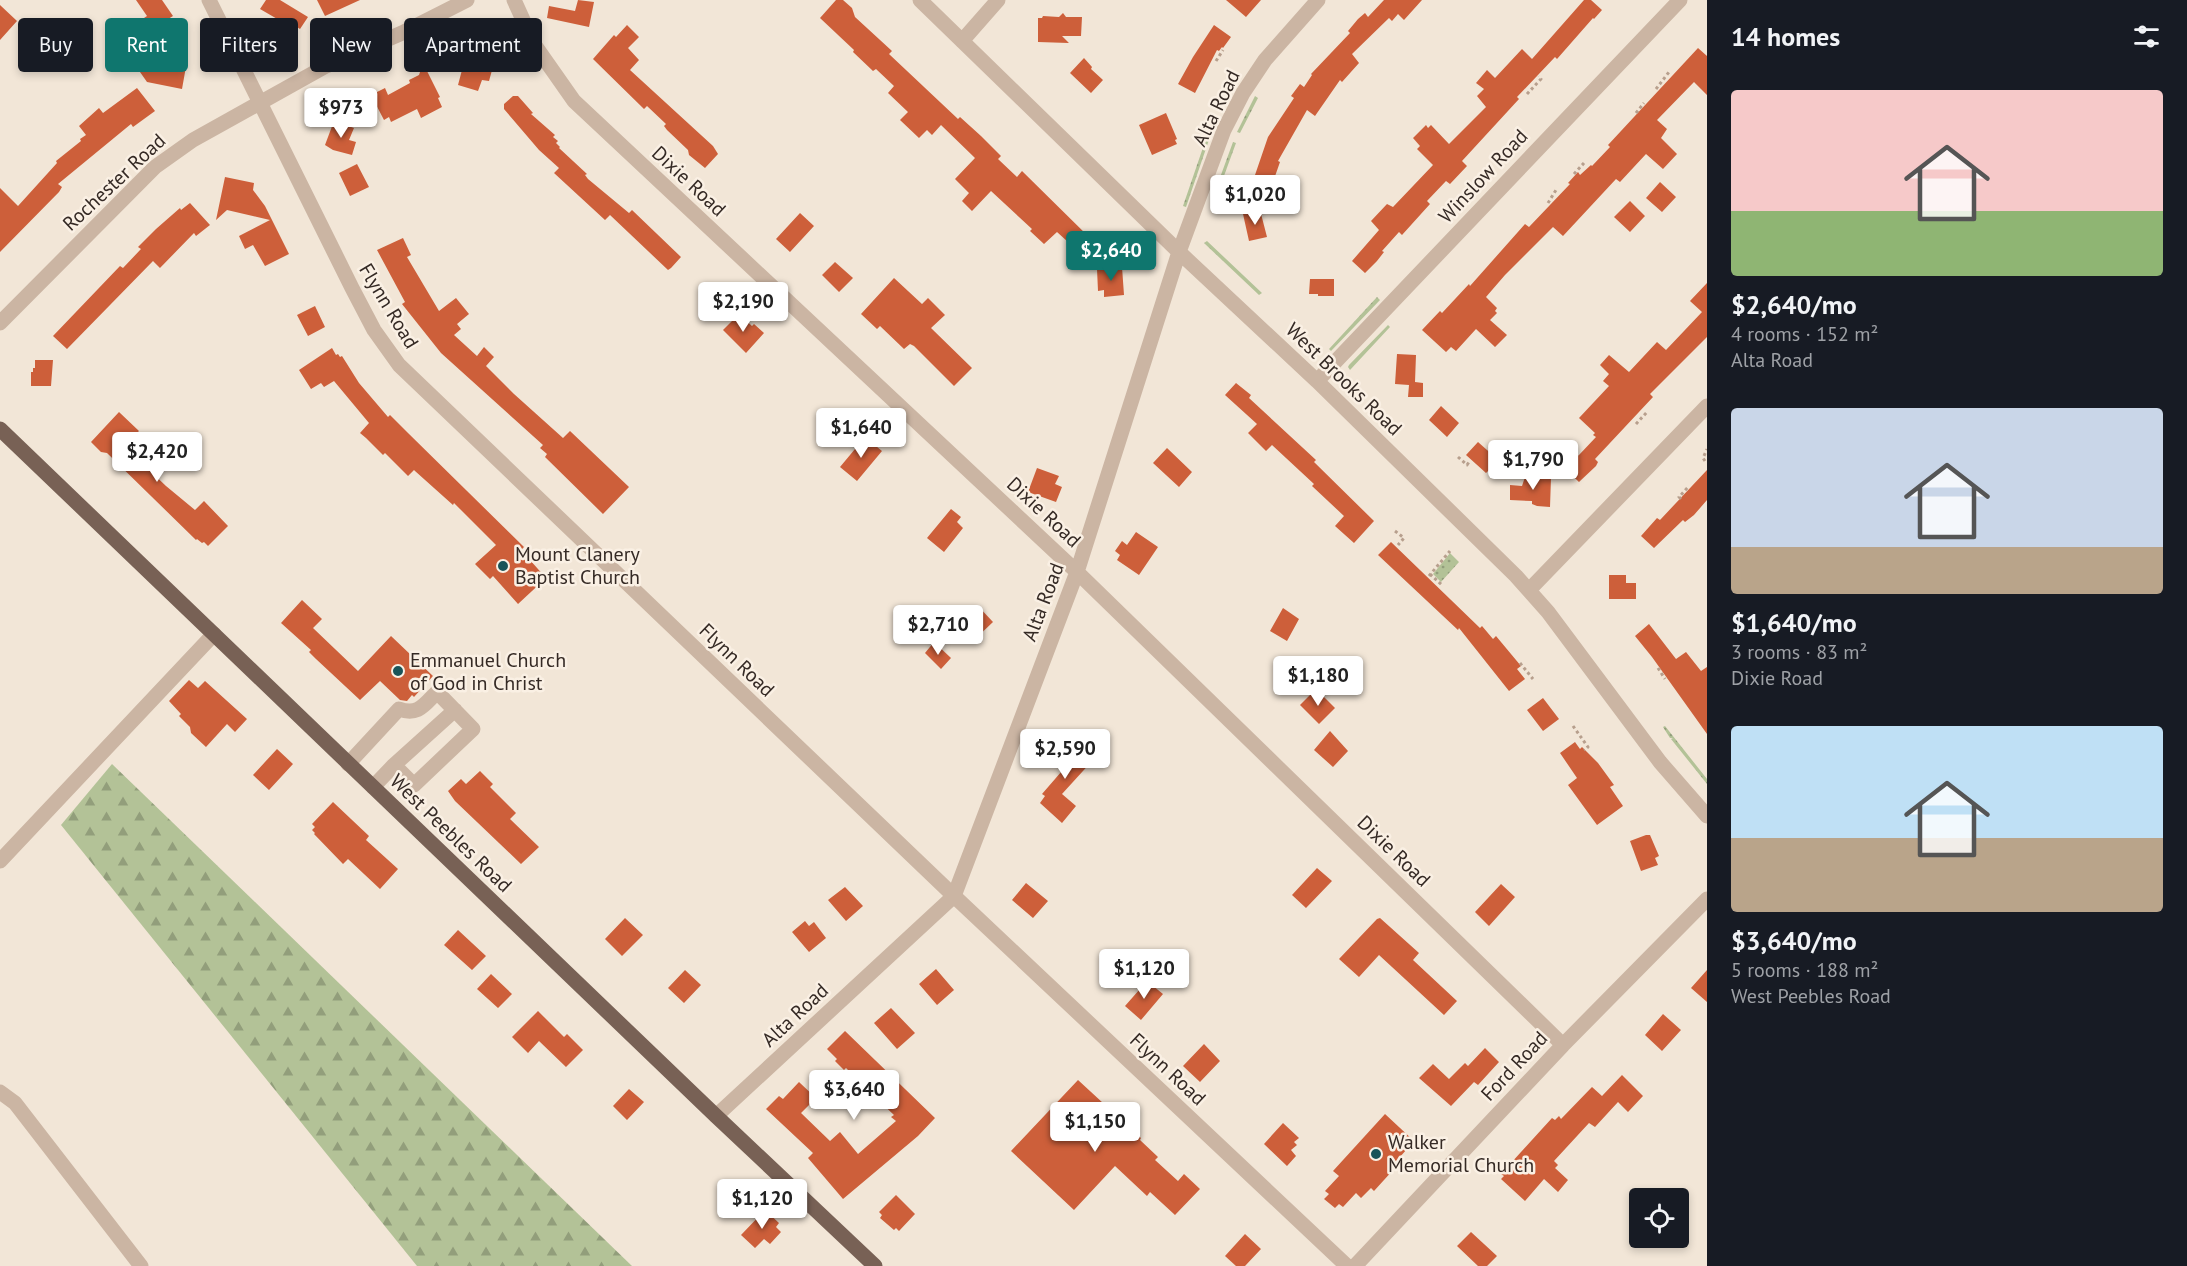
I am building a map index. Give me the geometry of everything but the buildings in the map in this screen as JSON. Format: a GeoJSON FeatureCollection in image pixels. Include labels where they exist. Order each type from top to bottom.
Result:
{"type":"FeatureCollection","features":[{"type":"Feature","properties":{"kind":"main road","name":"West Peebles Road"},"geometry":{"type":"LineString","coordinates":[[0,429],[874,1266]]}},
{"type":"Feature","properties":{"kind":"street","name":"Flynn Road"},"geometry":{"type":"LineString","coordinates":[[209,0],[352,288],[374,330],[399,366],[954,896],[1347,1266]]}},
{"type":"Feature","properties":{"kind":"street","name":"Rochester Road"},"geometry":{"type":"LineString","coordinates":[[0,323],[155,167],[192,140],[326,66],[402,33],[467,0]]}},
{"type":"Feature","properties":{"kind":"street","name":"Dixie Road"},"geometry":{"type":"LineString","coordinates":[[514,0],[534,44],[574,101],[1077,572],[1563,1046]]}},
{"type":"Feature","properties":{"kind":"street","name":"West Brooks Road"},"geometry":{"type":"LineString","coordinates":[[920,0],[1179,252],[1317,381],[1529,590],[1660,762],[1707,816]]}},
{"type":"Feature","properties":{"kind":"street"},"geometry":{"type":"LineString","coordinates":[[962,40],[998,0]]}},
{"type":"Feature","properties":{"kind":"street","name":"Alta Road"},"geometry":{"type":"LineString","coordinates":[[716,1116],[954,896],[1077,572],[1179,252],[1224,130],[1265,60],[1318,0]]}},
{"type":"Feature","properties":{"kind":"street","name":"Winslow Road"},"geometry":{"type":"LineString","coordinates":[[1317,381],[1680,0]]}},
{"type":"Feature","properties":{"kind":"street"},"geometry":{"type":"LineString","coordinates":[[1529,590],[1707,406]]}},
{"type":"Feature","properties":{"kind":"street"},"geometry":{"type":"LineString","coordinates":[[0,861],[214,634]]}},
{"type":"Feature","properties":{"kind":"street"},"geometry":{"type":"LineString","coordinates":[[348,764],[377,730],[399,709],[409,713],[419,709],[437,692],[473,729],[414,785],[394,765]]}},
{"type":"Feature","properties":{"kind":"street"},"geometry":{"type":"LineString","coordinates":[[373,787],[455,710]]}},
{"type":"Feature","properties":{"kind":"street","name":"Ford Road"},"geometry":{"type":"LineString","coordinates":[[1355,1266],[1563,1046],[1707,899]]}},
{"type":"Feature","properties":{"kind":"street"},"geometry":{"type":"LineString","coordinates":[[0,1092],[15,1103],[141,1266]]}},
{"type":"Feature","properties":{"kind":"path"},"geometry":{"type":"LineString","coordinates":[[1216,61],[1223,50]]}},
{"type":"Feature","properties":{"kind":"path"},"geometry":{"type":"LineString","coordinates":[[1656,88],[1669,72]]}},
{"type":"Feature","properties":{"kind":"path"},"geometry":{"type":"LineString","coordinates":[[1527,94],[1542,79],[1539,76]]}},
{"type":"Feature","properties":{"kind":"path"},"geometry":{"type":"LineString","coordinates":[[1636,113],[1644,103]]}},
{"type":"Feature","properties":{"kind":"path"},"geometry":{"type":"LineString","coordinates":[[1574,174],[1584,163]]}},
{"type":"Feature","properties":{"kind":"path"},"geometry":{"type":"LineString","coordinates":[[1548,203],[1556,189]]}},
{"type":"Feature","properties":{"kind":"path"},"geometry":{"type":"LineString","coordinates":[[1636,424],[1647,412]]}},
{"type":"Feature","properties":{"kind":"path"},"geometry":{"type":"LineString","coordinates":[[1705,461],[1703,458],[1707,449]]}},
{"type":"Feature","properties":{"kind":"path"},"geometry":{"type":"LineString","coordinates":[[1458,457],[1467,465],[1469,462]]}},
{"type":"Feature","properties":{"kind":"path"},"geometry":{"type":"LineString","coordinates":[[1681,499],[1678,497],[1689,486]]}},
{"type":"Feature","properties":{"kind":"path"},"geometry":{"type":"LineString","coordinates":[[1395,531],[1404,538],[1398,545]]}},
{"type":"Feature","properties":{"kind":"path"},"geometry":{"type":"LineString","coordinates":[[1443,586],[1430,575],[1450,551]]}},
{"type":"Feature","properties":{"kind":"path"},"geometry":{"type":"LineString","coordinates":[[1520,663],[1533,679]]}},
{"type":"Feature","properties":{"kind":"path"},"geometry":{"type":"LineString","coordinates":[[1658,668],[1665,679]]}},
{"type":"Feature","properties":{"kind":"path"},"geometry":{"type":"LineString","coordinates":[[1573,726],[1588,747],[1584,750]]}},
{"type":"Feature","properties":{"kind":"green space"},"geometry":{"type":"Polygon","coordinates":[[[1255,96],[1258,98],[1240,133],[1237,132],[1255,96]]]}},
{"type":"Feature","properties":{"kind":"green space"},"geometry":{"type":"Polygon","coordinates":[[[1209,130],[1212,131],[1186,207],[1183,206],[1209,130]]]}},
{"type":"Feature","properties":{"kind":"green space"},"geometry":{"type":"Polygon","coordinates":[[[1233,142],[1236,143],[1217,195],[1214,194],[1233,142]]]}},
{"type":"Feature","properties":{"kind":"green space"},"geometry":{"type":"Polygon","coordinates":[[[1207,241],[1262,293],[1259,295],[1204,243],[1207,241]]]}},
{"type":"Feature","properties":{"kind":"green space"},"geometry":{"type":"Polygon","coordinates":[[[1377,297],[1380,300],[1331,351],[1329,349],[1377,297]]]}},
{"type":"Feature","properties":{"kind":"green space"},"geometry":{"type":"Polygon","coordinates":[[[1388,325],[1390,327],[1350,370],[1349,365],[1388,325]]]}},
{"type":"Feature","properties":{"kind":"green space"},"geometry":{"type":"Polygon","coordinates":[[[1450,553],[1459,562],[1441,582],[1433,574],[1450,553]]]}},
{"type":"Feature","properties":{"kind":"green space"},"geometry":{"type":"Polygon","coordinates":[[[1665,726],[1707,779],[1707,784],[1671,739],[1673,738],[1670,738],[1663,727],[1665,726]]]}},
{"type":"Feature","properties":{"kind":"green space"},"geometry":{"type":"Polygon","coordinates":[[[112,764],[632,1266],[417,1266],[61,825],[112,764]]]}},
{"type":"Feature","properties":{"kind":"place","name":"Mount Clanery Baptist Church"},"geometry":{"type":"Point","coordinates":[503,566]}},
{"type":"Feature","properties":{"kind":"place","name":"Emmanuel Church of God in Christ"},"geometry":{"type":"Point","coordinates":[398,671]}},
{"type":"Feature","properties":{"kind":"place","name":"Walker Memorial Church"},"geometry":{"type":"Point","coordinates":[1376,1154]}}]}
